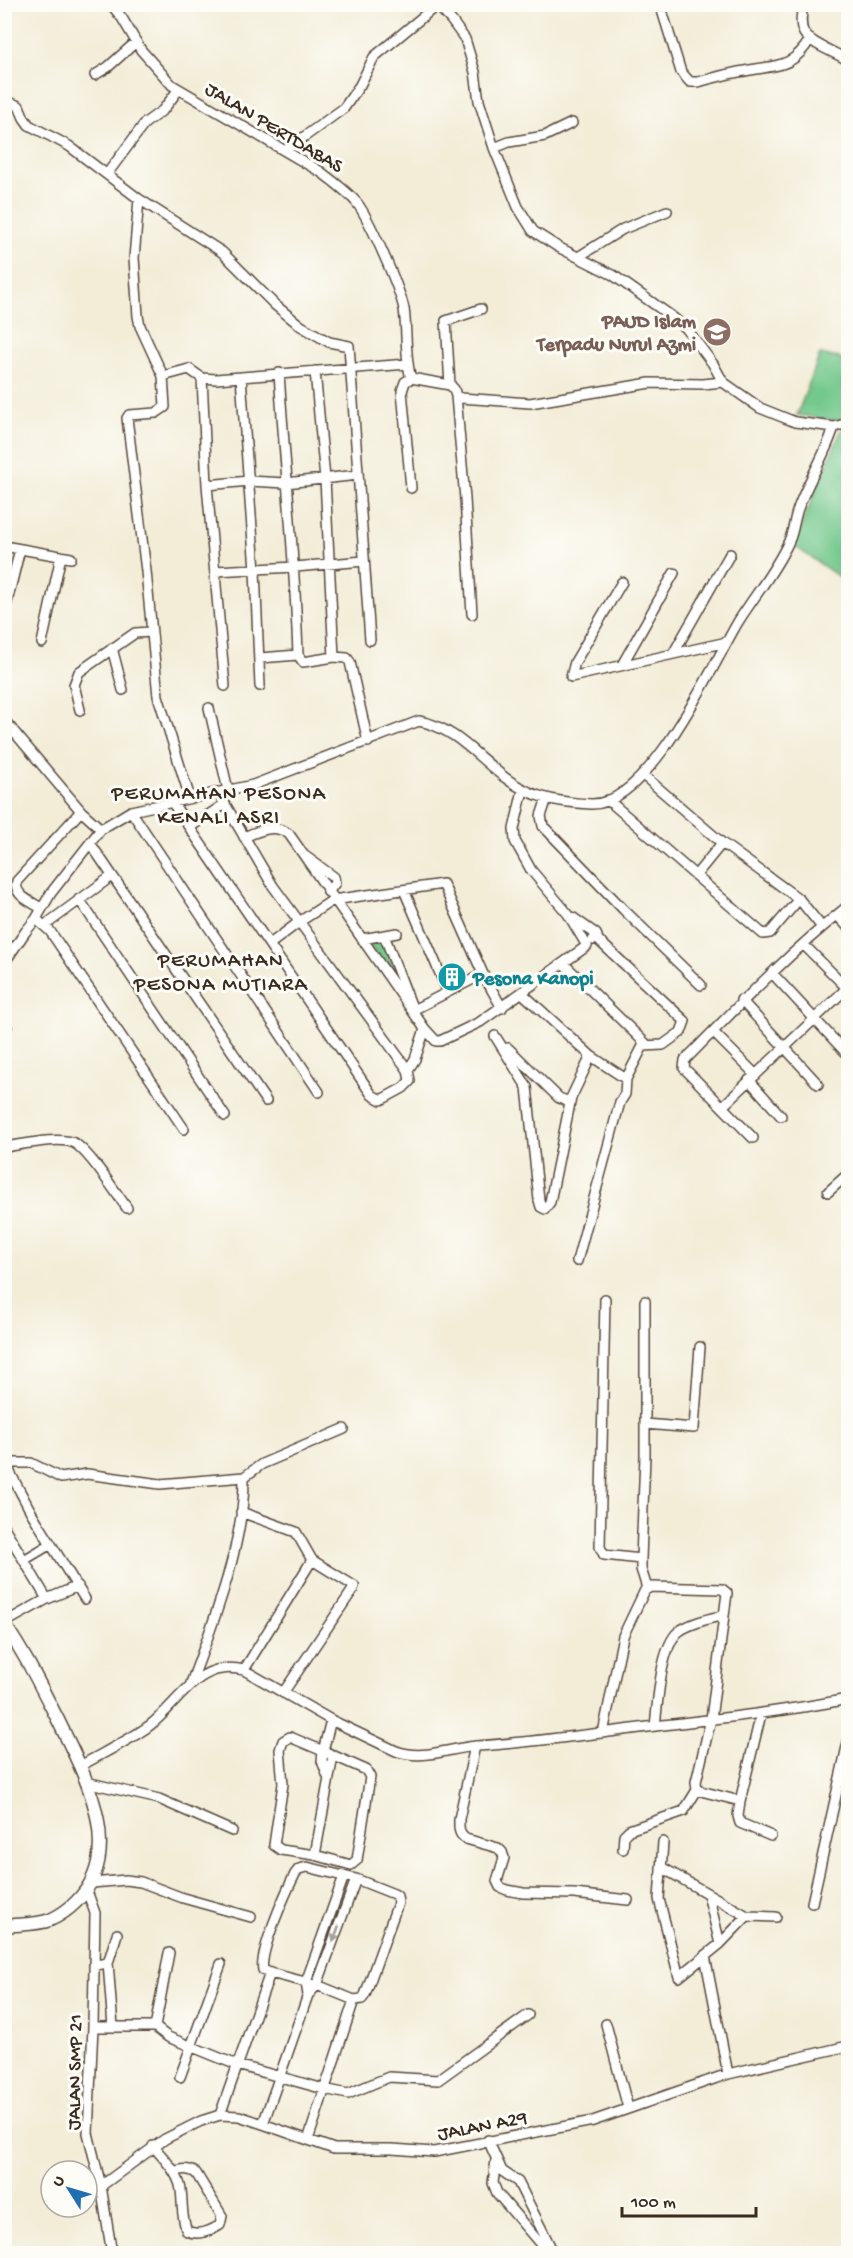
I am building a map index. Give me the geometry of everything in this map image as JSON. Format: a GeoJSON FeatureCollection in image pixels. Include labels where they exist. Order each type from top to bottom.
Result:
{"type":"FeatureCollection","features":[{"type":"Feature","properties":{"kind":"street","name":"JALAN PERTDABAS"},"geometry":{"type":"LineString","coordinates":[[111,4],[136,42],[172,85],[321,172],[344,189],[358,204],[401,297],[411,378]]}},
{"type":"Feature","properties":{"kind":"street"},"geometry":{"type":"LineString","coordinates":[[660,4],[681,72],[690,82],[773,68],[790,62],[804,49],[810,39]]}},
{"type":"Feature","properties":{"kind":"street"},"geometry":{"type":"LineString","coordinates":[[803,4],[801,22],[804,33],[810,39],[849,60]]}},
{"type":"Feature","properties":{"kind":"street"},"geometry":{"type":"LineString","coordinates":[[286,150],[344,108],[360,85],[374,57],[436,5],[452,20],[465,39],[475,72],[479,101],[494,148],[518,207],[530,227],[547,240],[613,275],[686,328],[723,382],[736,393],[775,415],[795,422],[834,428],[849,423]]}},
{"type":"Feature","properties":{"kind":"street"},"geometry":{"type":"LineString","coordinates":[[95,75],[108,67],[136,42]]}},
{"type":"Feature","properties":{"kind":"street"},"geometry":{"type":"LineString","coordinates":[[107,174],[150,117],[163,110],[179,89]]}},
{"type":"Feature","properties":{"kind":"street"},"geometry":{"type":"LineString","coordinates":[[4,100],[19,106],[29,125],[69,146],[139,199],[222,252],[275,305],[301,326],[328,342],[348,344],[370,640]]}},
{"type":"Feature","properties":{"kind":"street"},"geometry":{"type":"LineString","coordinates":[[494,148],[509,142],[544,136],[572,123]]}},
{"type":"Feature","properties":{"kind":"street"},"geometry":{"type":"LineString","coordinates":[[139,199],[134,258],[138,316],[140,326],[163,376],[165,407],[156,413],[129,415],[126,420],[158,696],[190,798]]}},
{"type":"Feature","properties":{"kind":"street"},"geometry":{"type":"LineString","coordinates":[[578,257],[623,229],[667,211]]}},
{"type":"Feature","properties":{"kind":"street"},"geometry":{"type":"LineString","coordinates":[[450,385],[446,321],[480,309]]}},
{"type":"Feature","properties":{"kind":"street"},"geometry":{"type":"LineString","coordinates":[[163,376],[189,369],[202,378],[408,364]]}},
{"type":"Feature","properties":{"kind":"street"},"geometry":{"type":"LineString","coordinates":[[315,371],[331,563],[334,657]]}},
{"type":"Feature","properties":{"kind":"street"},"geometry":{"type":"LineString","coordinates":[[279,372],[286,483],[295,567],[298,655],[303,662],[334,657],[347,658],[350,662],[368,742]]}},
{"type":"Feature","properties":{"kind":"street"},"geometry":{"type":"LineString","coordinates":[[241,377],[255,570],[260,687]]}},
{"type":"Feature","properties":{"kind":"street"},"geometry":{"type":"LineString","coordinates":[[202,378],[207,485],[225,686]]}},
{"type":"Feature","properties":{"kind":"street"},"geometry":{"type":"LineString","coordinates":[[411,488],[402,391],[405,382],[411,378],[450,385],[456,396],[472,614]]}},
{"type":"Feature","properties":{"kind":"street"},"geometry":{"type":"LineString","coordinates":[[456,396],[530,403],[650,383],[723,382]]}},
{"type":"Feature","properties":{"kind":"street"},"geometry":{"type":"LineString","coordinates":[[184,1130],[60,947],[40,922],[41,908],[101,829],[131,811],[253,785],[419,721],[428,723],[461,741],[497,771],[524,789],[547,798],[593,804],[608,800],[643,775],[667,747],[727,642],[790,540],[799,507],[834,428]]}},
{"type":"Feature","properties":{"kind":"street"},"geometry":{"type":"LineString","coordinates":[[207,485],[249,481],[286,483],[358,475]]}},
{"type":"Feature","properties":{"kind":"street"},"geometry":{"type":"LineString","coordinates":[[4,546],[66,557],[42,643]]}},
{"type":"Feature","properties":{"kind":"street"},"geometry":{"type":"LineString","coordinates":[[4,614],[20,549]]}},
{"type":"Feature","properties":{"kind":"street"},"geometry":{"type":"LineString","coordinates":[[673,654],[730,554]]}},
{"type":"Feature","properties":{"kind":"street"},"geometry":{"type":"LineString","coordinates":[[215,571],[364,561]]}},
{"type":"Feature","properties":{"kind":"street"},"geometry":{"type":"LineString","coordinates":[[622,665],[674,573]]}},
{"type":"Feature","properties":{"kind":"street"},"geometry":{"type":"LineString","coordinates":[[622,582],[575,662],[571,677],[727,642]]}},
{"type":"Feature","properties":{"kind":"street"},"geometry":{"type":"LineString","coordinates":[[80,710],[74,685],[79,672],[135,633],[151,632]]}},
{"type":"Feature","properties":{"kind":"street"},"geometry":{"type":"LineString","coordinates":[[112,648],[123,690]]}},
{"type":"Feature","properties":{"kind":"street"},"geometry":{"type":"LineString","coordinates":[[260,658],[298,655]]}},
{"type":"Feature","properties":{"kind":"street"},"geometry":{"type":"LineString","coordinates":[[209,708],[228,790]]}},
{"type":"Feature","properties":{"kind":"street"},"geometry":{"type":"LineString","coordinates":[[5,722],[81,811],[101,829]]}},
{"type":"Feature","properties":{"kind":"street"},"geometry":{"type":"LineString","coordinates":[[643,775],[722,843],[799,899],[821,926]]}},
{"type":"Feature","properties":{"kind":"street"},"geometry":{"type":"LineString","coordinates":[[524,789],[514,829],[514,841],[531,870],[568,914],[587,946]]}},
{"type":"Feature","properties":{"kind":"street"},"geometry":{"type":"LineString","coordinates":[[172,802],[376,1099],[381,1100],[408,1085],[411,1076],[408,1070],[273,886],[218,792]]}},
{"type":"Feature","properties":{"kind":"street"},"geometry":{"type":"LineString","coordinates":[[547,798],[541,816],[543,826],[617,903],[702,985]]}},
{"type":"Feature","properties":{"kind":"street"},"geometry":{"type":"LineString","coordinates":[[608,800],[696,875],[737,914],[763,934],[770,933],[799,899]]}},
{"type":"Feature","properties":{"kind":"street"},"geometry":{"type":"LineString","coordinates":[[190,827],[225,804]]}},
{"type":"Feature","properties":{"kind":"street"},"geometry":{"type":"LineString","coordinates":[[41,908],[17,892],[15,887],[17,881],[81,811]]}},
{"type":"Feature","properties":{"kind":"street"},"geometry":{"type":"LineString","coordinates":[[131,811],[319,1092]]}},
{"type":"Feature","properties":{"kind":"street"},"geometry":{"type":"LineString","coordinates":[[244,837],[267,828],[282,829],[289,834],[303,855],[334,877],[335,883],[331,896],[270,944]]}},
{"type":"Feature","properties":{"kind":"street"},"geometry":{"type":"LineString","coordinates":[[90,843],[266,1101]]}},
{"type":"Feature","properties":{"kind":"street"},"geometry":{"type":"LineString","coordinates":[[696,875],[722,843]]}},
{"type":"Feature","properties":{"kind":"street"},"geometry":{"type":"LineString","coordinates":[[4,963],[26,931],[112,876]]}},
{"type":"Feature","properties":{"kind":"street"},"geometry":{"type":"LineString","coordinates":[[331,896],[445,885],[483,974],[502,1008]]}},
{"type":"Feature","properties":{"kind":"street"},"geometry":{"type":"LineString","coordinates":[[404,890],[448,992]]}},
{"type":"Feature","properties":{"kind":"street"},"geometry":{"type":"LineString","coordinates":[[331,896],[425,1029],[436,1041],[480,1022],[502,1008],[596,938]]}},
{"type":"Feature","properties":{"kind":"street"},"geometry":{"type":"LineString","coordinates":[[79,899],[225,1116]]}},
{"type":"Feature","properties":{"kind":"street"},"geometry":{"type":"LineString","coordinates":[[753,1138],[684,1068],[684,1064],[741,1000],[804,945],[821,926],[849,906]]}},
{"type":"Feature","properties":{"kind":"street"},"geometry":{"type":"LineString","coordinates":[[563,963],[646,1044],[663,1045],[681,1032],[685,1021],[596,938],[596,934],[568,914]]}},
{"type":"Feature","properties":{"kind":"street"},"geometry":{"type":"LineString","coordinates":[[837,915],[849,927]]}},
{"type":"Feature","properties":{"kind":"street"},"geometry":{"type":"LineString","coordinates":[[362,939],[397,933]]}},
{"type":"Feature","properties":{"kind":"street"},"geometry":{"type":"LineString","coordinates":[[384,935],[413,1010]]}},
{"type":"Feature","properties":{"kind":"street"},"geometry":{"type":"LineString","coordinates":[[723,1106],[848,988],[804,945]]}},
{"type":"Feature","properties":{"kind":"street"},"geometry":{"type":"LineString","coordinates":[[772,973],[848,1055]]}},
{"type":"Feature","properties":{"kind":"street"},"geometry":{"type":"LineString","coordinates":[[413,1010],[483,974]]}},
{"type":"Feature","properties":{"kind":"street"},"geometry":{"type":"LineString","coordinates":[[522,993],[591,1056],[626,1078]]}},
{"type":"Feature","properties":{"kind":"street"},"geometry":{"type":"LineString","coordinates":[[741,1000],[818,1084]]}},
{"type":"Feature","properties":{"kind":"street"},"geometry":{"type":"LineString","coordinates":[[480,1022],[559,1098],[567,1101],[571,1098]]}},
{"type":"Feature","properties":{"kind":"street"},"geometry":{"type":"LineString","coordinates":[[408,1070],[415,1059],[425,1029]]}},
{"type":"Feature","properties":{"kind":"street"},"geometry":{"type":"LineString","coordinates":[[712,1032],[781,1116]]}},
{"type":"Feature","properties":{"kind":"street"},"geometry":{"type":"LineString","coordinates":[[495,1036],[527,1087],[540,1207],[545,1209],[550,1202],[571,1098],[591,1056]]}},
{"type":"Feature","properties":{"kind":"street"},"geometry":{"type":"LineString","coordinates":[[577,1261],[620,1102],[625,1094],[626,1078],[646,1044]]}},
{"type":"Feature","properties":{"kind":"street"},"geometry":{"type":"LineString","coordinates":[[4,1147],[61,1140],[75,1143],[127,1208]]}},
{"type":"Feature","properties":{"kind":"street"},"geometry":{"type":"LineString","coordinates":[[828,1192],[849,1174]]}},
{"type":"Feature","properties":{"kind":"street"},"geometry":{"type":"LineString","coordinates":[[605,1299],[600,1546],[604,1555],[641,1559]]}},
{"type":"Feature","properties":{"kind":"street"},"geometry":{"type":"LineString","coordinates":[[603,1733],[623,1636],[647,1588],[641,1569],[645,1424],[645,1301]]}},
{"type":"Feature","properties":{"kind":"street"},"geometry":{"type":"LineString","coordinates":[[645,1424],[694,1428],[700,1347]]}},
{"type":"Feature","properties":{"kind":"street"},"geometry":{"type":"LineString","coordinates":[[85,1599],[31,1512],[5,1462],[31,1463],[61,1478],[87,1474],[160,1484],[243,1478],[262,1464],[344,1429]]}},
{"type":"Feature","properties":{"kind":"street"},"geometry":{"type":"LineString","coordinates":[[191,1683],[219,1604],[241,1512],[244,1496],[243,1478]]}},
{"type":"Feature","properties":{"kind":"street"},"geometry":{"type":"LineString","coordinates":[[241,1512],[296,1532],[312,1560],[352,1584],[354,1588],[283,1694]]}},
{"type":"Feature","properties":{"kind":"street"},"geometry":{"type":"LineString","coordinates":[[4,1527],[47,1599]]}},
{"type":"Feature","properties":{"kind":"street"},"geometry":{"type":"LineString","coordinates":[[24,1560],[51,1544]]}},
{"type":"Feature","properties":{"kind":"street"},"geometry":{"type":"LineString","coordinates":[[244,1670],[312,1560]]}},
{"type":"Feature","properties":{"kind":"street"},"geometry":{"type":"LineString","coordinates":[[4,1926],[49,1920],[70,1908],[89,1887],[100,1851],[98,1819],[80,1766],[20,1647],[4,1623],[47,1599],[78,1586]]}},
{"type":"Feature","properties":{"kind":"street"},"geometry":{"type":"LineString","coordinates":[[623,1849],[624,1835],[629,1830],[684,1811],[697,1790],[696,1782],[711,1719],[727,1593],[722,1589],[647,1588]]}},
{"type":"Feature","properties":{"kind":"street"},"geometry":{"type":"LineString","coordinates":[[655,1726],[664,1661],[675,1635],[681,1630],[710,1618],[724,1616]]}},
{"type":"Feature","properties":{"kind":"street"},"geometry":{"type":"LineString","coordinates":[[80,1766],[148,1726],[170,1707],[191,1683],[208,1671],[231,1667],[244,1670],[331,1720],[406,1755],[794,1710],[849,1699]]}},
{"type":"Feature","properties":{"kind":"street"},"geometry":{"type":"LineString","coordinates":[[761,1714],[738,1816],[740,1823],[771,1836]]}},
{"type":"Feature","properties":{"kind":"street"},"geometry":{"type":"LineString","coordinates":[[328,1779],[322,1761],[331,1720]]}},
{"type":"Feature","properties":{"kind":"street"},"geometry":{"type":"LineString","coordinates":[[290,1737],[323,1751],[368,1772],[357,1860],[351,1865],[315,1855],[281,1850],[274,1845],[283,1784],[280,1750],[283,1741],[290,1737]]}},
{"type":"Feature","properties":{"kind":"street"},"geometry":{"type":"LineString","coordinates":[[812,1903],[849,1742]]}},
{"type":"Feature","properties":{"kind":"street"},"geometry":{"type":"LineString","coordinates":[[475,1746],[459,1819],[459,1829],[466,1839],[498,1848],[502,1852],[504,1858],[497,1881],[500,1887],[523,1893],[574,1894],[628,1900]]}},
{"type":"Feature","properties":{"kind":"street"},"geometry":{"type":"LineString","coordinates":[[315,1855],[333,1756]]}},
{"type":"Feature","properties":{"kind":"street"},"geometry":{"type":"LineString","coordinates":[[86,1782],[159,1799],[232,1831]]}},
{"type":"Feature","properties":{"kind":"street"},"geometry":{"type":"LineString","coordinates":[[697,1790],[740,1801]]}},
{"type":"Feature","properties":{"kind":"street"},"geometry":{"type":"LineString","coordinates":[[663,1842],[659,1899],[679,1977],[720,1944],[747,1916]]}},
{"type":"Feature","properties":{"kind":"street"},"geometry":{"type":"LineString","coordinates":[[307,1867],[344,1876],[394,1894],[398,1899],[365,1995],[362,1999],[354,2000],[317,1985],[270,1973],[263,1970],[262,1961],[276,1917],[299,1869],[307,1867]]}},
{"type":"Feature","properties":{"kind":"street"},"geometry":{"type":"LineString","coordinates":[[661,1867],[747,1916],[776,1917]]}},
{"type":"Feature","properties":{"kind":"street"},"geometry":{"type":"LineString","coordinates":[[308,1995],[306,1982],[344,1876]]}},
{"type":"Feature","properties":{"kind":"street"},"geometry":{"type":"LineString","coordinates":[[263,2124],[308,1995],[317,1985],[356,1879]]}},
{"type":"Feature","properties":{"kind":"street"},"geometry":{"type":"LineString","coordinates":[[89,1887],[126,1880],[141,1882],[183,1898],[250,1917]]}},
{"type":"Feature","properties":{"kind":"street","name":"JALAN SMP 21"},"geometry":{"type":"LineString","coordinates":[[89,1887],[94,1913],[94,1965],[88,2133],[101,2186],[112,2253]]}},
{"type":"Feature","properties":{"kind":"street"},"geometry":{"type":"LineString","coordinates":[[708,1894],[720,1944]]}},
{"type":"Feature","properties":{"kind":"street"},"geometry":{"type":"LineString","coordinates":[[113,2027],[108,1964],[117,1934]]}},
{"type":"Feature","properties":{"kind":"street"},"geometry":{"type":"LineString","coordinates":[[155,2027],[170,1953]]}},
{"type":"Feature","properties":{"kind":"street"},"geometry":{"type":"LineString","coordinates":[[705,1956],[728,2074]]}},
{"type":"Feature","properties":{"kind":"street"},"geometry":{"type":"LineString","coordinates":[[94,1965],[108,1964]]}},
{"type":"Feature","properties":{"kind":"street"},"geometry":{"type":"LineString","coordinates":[[180,2077],[221,1964]]}},
{"type":"Feature","properties":{"kind":"street"},"geometry":{"type":"LineString","coordinates":[[220,2115],[270,1973]]}},
{"type":"Feature","properties":{"kind":"street"},"geometry":{"type":"LineString","coordinates":[[308,2140],[354,2000]]}},
{"type":"Feature","properties":{"kind":"street"},"geometry":{"type":"LineString","coordinates":[[93,2027],[155,2027],[168,2037],[237,2065],[348,2094],[389,2077],[438,2080],[528,2015]]}},
{"type":"Feature","properties":{"kind":"street"},"geometry":{"type":"LineString","coordinates":[[606,2024],[628,2108]]}},
{"type":"Feature","properties":{"kind":"street","name":"JALAN A29"},"geometry":{"type":"LineString","coordinates":[[101,2186],[153,2146],[201,2121],[220,2115],[239,2116],[334,2149],[434,2152],[593,2121],[728,2074],[849,2046]]}},
{"type":"Feature","properties":{"kind":"street"},"geometry":{"type":"LineString","coordinates":[[488,2140],[502,2171],[519,2182],[552,2253]]}},
{"type":"Feature","properties":{"kind":"street"},"geometry":{"type":"LineString","coordinates":[[153,2146],[174,2172],[181,2187],[182,2219],[187,2231],[192,2234],[201,2233],[220,2225],[222,2216],[196,2173],[181,2169],[174,2172]]}},
{"type":"Feature","properties":{"kind":"street"},"geometry":{"type":"LineString","coordinates":[[496,2160],[493,2183],[497,2193],[552,2253]]}},
{"type":"Feature","properties":{"kind":"green space"},"geometry":{"type":"Polygon","coordinates":[[[820,354],[848,360],[848,419],[833,420],[797,415],[820,354]]]}},
{"type":"Feature","properties":{"kind":"green space"},"geometry":{"type":"Polygon","coordinates":[[[843,426],[848,426],[848,583],[793,545],[843,426]]]}},
{"type":"Feature","properties":{"kind":"green space"},"geometry":{"type":"Polygon","coordinates":[[[382,938],[403,991],[366,941],[382,938]]]}},
{"type":"Feature","properties":{"kind":"place","name":"PAUD Islam Terpadu Nurul Azmi"},"geometry":{"type":"Point","coordinates":[717,332]}},
{"type":"Feature","properties":{"kind":"place","name":"Pesona Kanopi"},"geometry":{"type":"Point","coordinates":[452,977]}},
{"type":"Feature","properties":{"kind":"district","name":"PERUMAHAN PESONA KENALI ASRI"},"geometry":{"type":"Point","coordinates":[219,804]}},
{"type":"Feature","properties":{"kind":"district","name":"PERUMAHAN PESONA MUTIARA"},"geometry":{"type":"Point","coordinates":[221,971]}}]}
